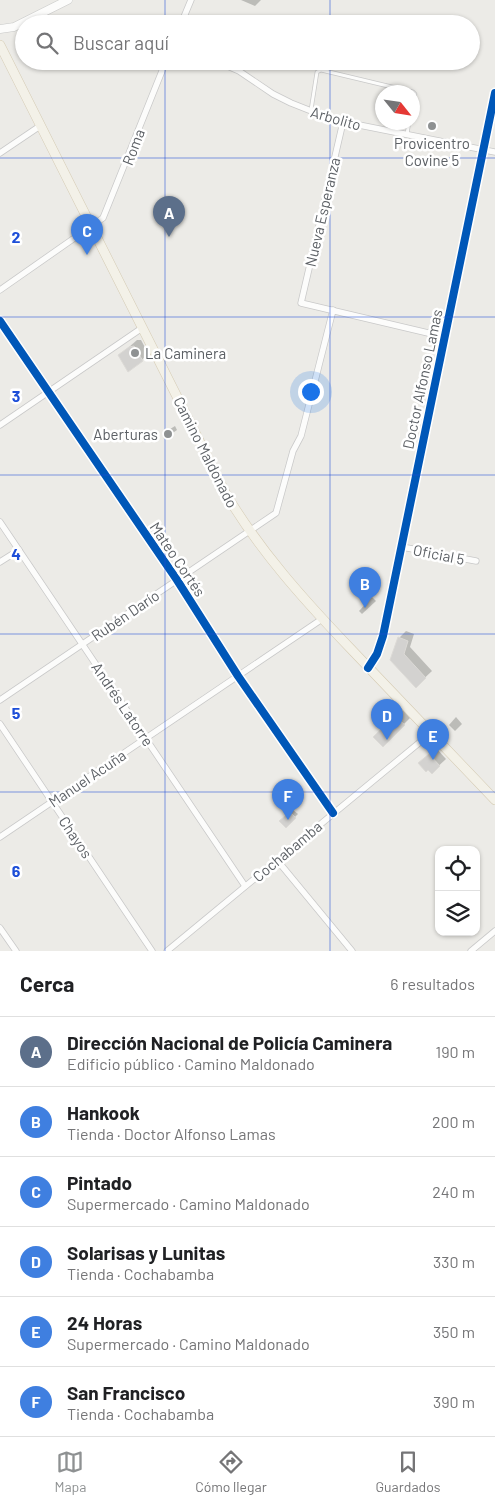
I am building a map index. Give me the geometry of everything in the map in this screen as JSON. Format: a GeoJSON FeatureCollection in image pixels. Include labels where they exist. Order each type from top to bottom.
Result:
{"type":"FeatureCollection","features":[{"type":"Feature","properties":{"kind":"main road","name":"Camino Maldonado"},"geometry":{"type":"LineString","coordinates":[[0,45],[226,494],[249,531],[286,578],[322,619],[495,800]]}},
{"type":"Feature","properties":{"kind":"street"},"geometry":{"type":"LineString","coordinates":[[38,15],[68,0]]}},
{"type":"Feature","properties":{"kind":"street"},"geometry":{"type":"LineString","coordinates":[[185,15],[191,0]]}},
{"type":"Feature","properties":{"kind":"street"},"geometry":{"type":"LineString","coordinates":[[0,29],[15,26]]}},
{"type":"Feature","properties":{"kind":"street","name":"Roma"},"geometry":{"type":"LineString","coordinates":[[0,290],[102,220],[107,213],[163,70]]}},
{"type":"Feature","properties":{"kind":"street","name":"Arbolito"},"geometry":{"type":"LineString","coordinates":[[236,70],[273,94],[311,111],[343,122],[482,151],[495,152]]}},
{"type":"Feature","properties":{"kind":"street","name":"Doctor Alfonso Lamas"},"geometry":{"type":"LineString","coordinates":[[368,668],[377,654],[383,636],[495,92]]}},
{"type":"Feature","properties":{"kind":"street","name":"Nueva Esperanza"},"geometry":{"type":"LineString","coordinates":[[333,310],[301,303],[343,122]]}},
{"type":"Feature","properties":{"kind":"street"},"geometry":{"type":"LineString","coordinates":[[0,153],[40,126]]}},
{"type":"Feature","properties":{"kind":"street"},"geometry":{"type":"LineString","coordinates":[[249,531],[274,516],[278,510],[293,451],[302,436],[333,310],[445,336]]}},
{"type":"Feature","properties":{"kind":"street","name":"Mateo Cortés"},"geometry":{"type":"LineString","coordinates":[[0,321],[177,580],[238,676],[333,813]]}},
{"type":"Feature","properties":{"kind":"street"},"geometry":{"type":"LineString","coordinates":[[0,425],[142,328]]}},
{"type":"Feature","properties":{"kind":"street","name":"Andrés Latorre"},"geometry":{"type":"LineString","coordinates":[[0,522],[245,886]]}},
{"type":"Feature","properties":{"kind":"street","name":"Rubén Darío"},"geometry":{"type":"LineString","coordinates":[[0,700],[249,531]]}},
{"type":"Feature","properties":{"kind":"street","name":"Oficial 5"},"geometry":{"type":"LineString","coordinates":[[402,547],[476,561]]}},
{"type":"Feature","properties":{"kind":"street"},"geometry":{"type":"LineString","coordinates":[[0,562],[19,550]]}},
{"type":"Feature","properties":{"kind":"street","name":"Manuel Acuña"},"geometry":{"type":"LineString","coordinates":[[0,836],[322,619]]}},
{"type":"Feature","properties":{"kind":"street","name":"Chayos"},"geometry":{"type":"LineString","coordinates":[[0,724],[152,951]]}},
{"type":"Feature","properties":{"kind":"street","name":"Cochabamba"},"geometry":{"type":"LineString","coordinates":[[166,951],[431,733]]}},
{"type":"Feature","properties":{"kind":"street"},"geometry":{"type":"LineString","coordinates":[[278,860],[352,951]]}},
{"type":"Feature","properties":{"kind":"street"},"geometry":{"type":"LineString","coordinates":[[0,928],[16,951]]}},
{"type":"Feature","properties":{"kind":"street"},"geometry":{"type":"LineString","coordinates":[[471,951],[495,931]]}},
{"type":"Feature","properties":{"kind":"lane"},"geometry":{"type":"LineString","coordinates":[[311,111],[317,72],[321,70],[384,85]]}},
{"type":"Feature","properties":{"kind":"lane"},"geometry":{"type":"LineString","coordinates":[[407,135],[408,130]]}},
{"type":"Feature","properties":{"kind":"building"},"geometry":{"type":"Polygon","coordinates":[[[134,346],[143,361],[128,372],[118,355],[129,347],[134,346]]]}},
{"type":"Feature","properties":{"kind":"building"},"geometry":{"type":"Polygon","coordinates":[[[398,637],[408,641],[404,654],[426,678],[416,688],[390,660],[398,637]]]}},
{"type":"Feature","properties":{"kind":"building"},"geometry":{"type":"Polygon","coordinates":[[[395,716],[405,725],[383,747],[373,737],[395,716]]]}},
{"type":"Feature","properties":{"kind":"building"},"geometry":{"type":"Polygon","coordinates":[[[429,754],[440,766],[432,774],[428,770],[426,772],[418,763],[429,754]]]}},
{"type":"Feature","properties":{"kind":"building"},"geometry":{"type":"Polygon","coordinates":[[[290,812],[296,818],[286,828],[279,821],[290,812]]]}},
{"type":"Feature","properties":{"kind":"cycle path"},"geometry":{"type":"LineString","coordinates":[[368,668],[377,654],[383,636],[495,93]]}},
{"type":"Feature","properties":{"kind":"cycle path"},"geometry":{"type":"LineString","coordinates":[[0,321],[177,580],[238,676],[333,813]]}},
{"type":"Feature","properties":{"kind":"place","name":"Provicentro Covine 5"},"geometry":{"type":"Point","coordinates":[432,126]}},
{"type":"Feature","properties":{"kind":"place","name":"Dirección Nacional de Policía Caminera"},"geometry":{"type":"Point","coordinates":[169,237]}},
{"type":"Feature","properties":{"kind":"place","name":"Pintado"},"geometry":{"type":"Point","coordinates":[87,255]}},
{"type":"Feature","properties":{"kind":"place","name":"La Caminera"},"geometry":{"type":"Point","coordinates":[135,353]}},
{"type":"Feature","properties":{"kind":"place","name":"Aberturas"},"geometry":{"type":"Point","coordinates":[168,434]}},
{"type":"Feature","properties":{"kind":"place","name":"Hankook"},"geometry":{"type":"Point","coordinates":[365,608]}},
{"type":"Feature","properties":{"kind":"place","name":"Solarisas y Lunitas"},"geometry":{"type":"Point","coordinates":[387,740]}},
{"type":"Feature","properties":{"kind":"place","name":"24 Horas"},"geometry":{"type":"Point","coordinates":[433,760]}},
{"type":"Feature","properties":{"kind":"place","name":"San Francisco"},"geometry":{"type":"Point","coordinates":[288,820]}}]}
